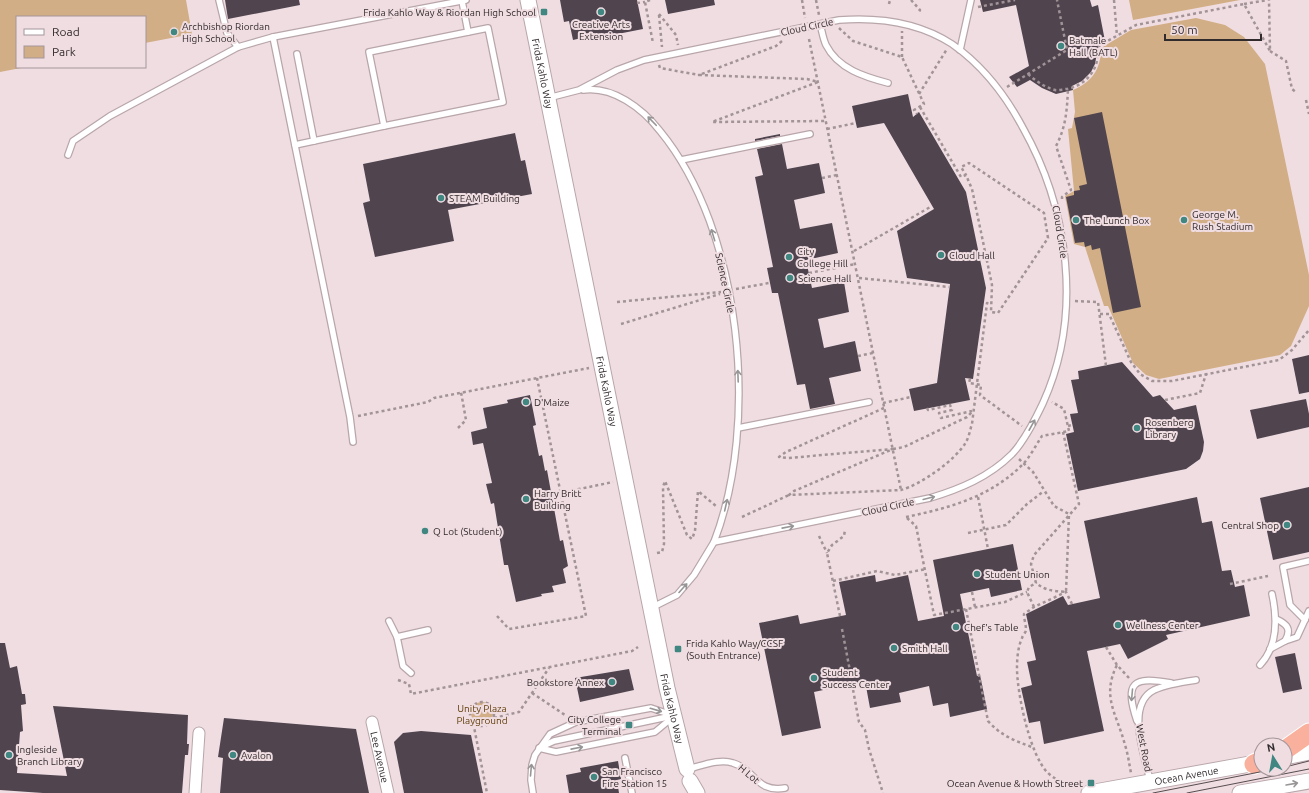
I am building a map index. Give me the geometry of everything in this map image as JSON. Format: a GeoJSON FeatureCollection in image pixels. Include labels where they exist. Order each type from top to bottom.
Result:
{"type":"FeatureCollection","features":[{"type":"Feature","properties":{"kind":"highway"},"geometry":{"type":"LineString","coordinates":[[1293,744],[1309,733]]}},
{"type":"Feature","properties":{"kind":"street","name":"Frida Kahlo Way"},"geometry":{"type":"LineString","coordinates":[[528,0],[624,479],[674,716],[690,784]]}},
{"type":"Feature","properties":{"kind":"street","name":"Lee Avenue"},"geometry":{"type":"LineString","coordinates":[[372,722],[388,793]]}},
{"type":"Feature","properties":{"kind":"street"},"geometry":{"type":"LineString","coordinates":[[195,793],[199,733]]}},
{"type":"Feature","properties":{"kind":"street"},"geometry":{"type":"LineString","coordinates":[[1293,755],[1309,752]]}},
{"type":"Feature","properties":{"kind":"street","name":"Ocean Avenue"},"geometry":{"type":"LineString","coordinates":[[1084,789],[1152,788],[1253,764]]}},
{"type":"Feature","properties":{"kind":"street"},"geometry":{"type":"LineString","coordinates":[[1240,793],[1309,781]]}},
{"type":"Feature","properties":{"kind":"lane"},"geometry":{"type":"LineString","coordinates":[[219,0],[227,33],[238,47]]}},
{"type":"Feature","properties":{"kind":"lane"},"geometry":{"type":"LineString","coordinates":[[68,155],[73,141],[110,116],[238,47],[273,38],[464,0],[468,32]]}},
{"type":"Feature","properties":{"kind":"lane"},"geometry":{"type":"LineString","coordinates":[[960,50],[971,0]]}},
{"type":"Feature","properties":{"kind":"lane","name":"Cloud Circle"},"geometry":{"type":"LineString","coordinates":[[547,98],[579,90],[617,70],[637,62],[833,21],[861,18],[881,19],[903,24],[943,39],[960,50],[979,67],[1017,116],[1037,155],[1054,199],[1064,247],[1066,301],[1062,340],[1056,366],[1045,399],[1029,431],[1012,454],[975,481],[954,491],[923,500],[714,542]]}},
{"type":"Feature","properties":{"kind":"lane"},"geometry":{"type":"LineString","coordinates":[[820,24],[826,45],[837,60],[867,77],[888,83]]}},
{"type":"Feature","properties":{"kind":"lane"},"geometry":{"type":"LineString","coordinates":[[295,145],[503,102],[488,28],[369,52],[384,126]]}},
{"type":"Feature","properties":{"kind":"lane"},"geometry":{"type":"LineString","coordinates":[[273,38],[350,417],[353,442]]}},
{"type":"Feature","properties":{"kind":"lane"},"geometry":{"type":"LineString","coordinates":[[297,54],[314,141]]}},
{"type":"Feature","properties":{"kind":"lane","name":"Science Circle"},"geometry":{"type":"LineString","coordinates":[[579,90],[591,89],[607,91],[640,110],[666,138],[681,160],[701,199],[709,222],[728,291],[738,366],[738,428],[735,462],[729,494],[714,542]]}},
{"type":"Feature","properties":{"kind":"lane"},"geometry":{"type":"LineString","coordinates":[[681,160],[810,134]]}},
{"type":"Feature","properties":{"kind":"lane"},"geometry":{"type":"LineString","coordinates":[[738,428],[869,402]]}},
{"type":"Feature","properties":{"kind":"lane"},"geometry":{"type":"LineString","coordinates":[[651,608],[677,595],[694,575],[714,542]]}},
{"type":"Feature","properties":{"kind":"lane"},"geometry":{"type":"LineString","coordinates":[[1305,620],[1290,605],[1283,567],[1309,561]]}},
{"type":"Feature","properties":{"kind":"lane"},"geometry":{"type":"LineString","coordinates":[[1260,665],[1270,649],[1276,619],[1272,594]]}},
{"type":"Feature","properties":{"kind":"lane"},"geometry":{"type":"LineString","coordinates":[[1270,649],[1285,641],[1297,637],[1309,611]]}},
{"type":"Feature","properties":{"kind":"lane"},"geometry":{"type":"LineString","coordinates":[[1276,619],[1288,626],[1289,631],[1285,641]]}},
{"type":"Feature","properties":{"kind":"lane"},"geometry":{"type":"LineString","coordinates":[[389,621],[397,637],[403,666],[411,673]]}},
{"type":"Feature","properties":{"kind":"lane"},"geometry":{"type":"LineString","coordinates":[[397,637],[428,630]]}},
{"type":"Feature","properties":{"kind":"lane"},"geometry":{"type":"LineString","coordinates":[[1140,730],[1131,698],[1132,690],[1135,684],[1148,679],[1175,684]]}},
{"type":"Feature","properties":{"kind":"lane","name":"West Road"},"geometry":{"type":"LineString","coordinates":[[1152,788],[1138,718],[1140,706],[1145,697],[1153,691],[1175,684],[1196,680]]}},
{"type":"Feature","properties":{"kind":"lane"},"geometry":{"type":"LineString","coordinates":[[533,793],[531,780],[532,765],[539,748],[550,734],[576,722],[651,708],[674,716]]}},
{"type":"Feature","properties":{"kind":"lane"},"geometry":{"type":"LineString","coordinates":[[539,748],[556,752],[655,732],[674,716]]}},
{"type":"Feature","properties":{"kind":"lane"},"geometry":{"type":"LineString","coordinates":[[539,748],[554,741],[674,716]]}},
{"type":"Feature","properties":{"kind":"lane"},"geometry":{"type":"LineString","coordinates":[[625,758],[632,793]]}},
{"type":"Feature","properties":{"kind":"lane","name":"H Lot"},"geometry":{"type":"LineString","coordinates":[[690,784],[725,761],[740,766],[763,787],[770,790],[785,788]]}},
{"type":"Feature","properties":{"kind":"path"},"geometry":{"type":"LineString","coordinates":[[640,0],[645,1]]}},
{"type":"Feature","properties":{"kind":"path"},"geometry":{"type":"LineString","coordinates":[[638,3],[650,0]]}},
{"type":"Feature","properties":{"kind":"path"},"geometry":{"type":"LineString","coordinates":[[802,0],[805,19]]}},
{"type":"Feature","properties":{"kind":"path"},"geometry":{"type":"LineString","coordinates":[[816,0],[820,24]]}},
{"type":"Feature","properties":{"kind":"path"},"geometry":{"type":"LineString","coordinates":[[889,4],[890,0]]}},
{"type":"Feature","properties":{"kind":"path"},"geometry":{"type":"LineString","coordinates":[[911,0],[920,10],[919,12]]}},
{"type":"Feature","properties":{"kind":"path"},"geometry":{"type":"LineString","coordinates":[[969,9],[1015,0]]}},
{"type":"Feature","properties":{"kind":"path"},"geometry":{"type":"LineString","coordinates":[[999,91],[1067,50],[1056,0]]}},
{"type":"Feature","properties":{"kind":"path"},"geometry":{"type":"LineString","coordinates":[[1114,0],[1117,36]]}},
{"type":"Feature","properties":{"kind":"path"},"geometry":{"type":"LineString","coordinates":[[1028,74],[1044,86],[1056,90],[1068,89],[1089,78],[1098,63],[1097,46],[1136,25],[1268,0],[1270,51]]}},
{"type":"Feature","properties":{"kind":"path"},"geometry":{"type":"LineString","coordinates":[[645,1],[653,43]]}},
{"type":"Feature","properties":{"kind":"path"},"geometry":{"type":"LineString","coordinates":[[1244,4],[1270,51],[1286,62],[1292,89],[1297,92]]}},
{"type":"Feature","properties":{"kind":"path"},"geometry":{"type":"LineString","coordinates":[[660,38],[659,14],[676,35]]}},
{"type":"Feature","properties":{"kind":"path"},"geometry":{"type":"LineString","coordinates":[[833,21],[843,34],[853,41],[902,57]]}},
{"type":"Feature","properties":{"kind":"path"},"geometry":{"type":"LineString","coordinates":[[699,75],[776,46],[782,42],[780,32]]}},
{"type":"Feature","properties":{"kind":"path"},"geometry":{"type":"LineString","coordinates":[[902,36],[902,57],[924,104],[914,110],[917,114]]}},
{"type":"Feature","properties":{"kind":"path"},"geometry":{"type":"LineString","coordinates":[[809,39],[854,251],[901,490]]}},
{"type":"Feature","properties":{"kind":"path"},"geometry":{"type":"LineString","coordinates":[[919,94],[946,52]]}},
{"type":"Feature","properties":{"kind":"path"},"geometry":{"type":"LineString","coordinates":[[658,63],[660,68],[699,75],[807,79],[818,82]]}},
{"type":"Feature","properties":{"kind":"path"},"geometry":{"type":"LineString","coordinates":[[818,82],[712,122],[826,121]]}},
{"type":"Feature","properties":{"kind":"path"},"geometry":{"type":"LineString","coordinates":[[1063,203],[1062,197],[1071,190],[1056,146],[1061,136],[1067,115],[1068,89]]}},
{"type":"Feature","properties":{"kind":"path"},"geometry":{"type":"LineString","coordinates":[[1306,100],[1309,114]]}},
{"type":"Feature","properties":{"kind":"path"},"geometry":{"type":"LineString","coordinates":[[920,107],[961,177],[966,175]]}},
{"type":"Feature","properties":{"kind":"path"},"geometry":{"type":"LineString","coordinates":[[828,129],[856,123]]}},
{"type":"Feature","properties":{"kind":"path"},"geometry":{"type":"LineString","coordinates":[[969,163],[1044,213],[1048,238],[998,313],[991,312],[992,285],[972,189],[966,175],[962,167],[969,163]]}},
{"type":"Feature","properties":{"kind":"path"},"geometry":{"type":"LineString","coordinates":[[822,178],[837,175]]}},
{"type":"Feature","properties":{"kind":"path"},"geometry":{"type":"LineString","coordinates":[[854,251],[932,206]]}},
{"type":"Feature","properties":{"kind":"path"},"geometry":{"type":"LineString","coordinates":[[809,273],[856,264]]}},
{"type":"Feature","properties":{"kind":"path"},"geometry":{"type":"LineString","coordinates":[[859,278],[949,287]]}},
{"type":"Feature","properties":{"kind":"path"},"geometry":{"type":"LineString","coordinates":[[742,288],[769,283]]}},
{"type":"Feature","properties":{"kind":"path"},"geometry":{"type":"LineString","coordinates":[[617,302],[728,291]]}},
{"type":"Feature","properties":{"kind":"path"},"geometry":{"type":"LineString","coordinates":[[621,324],[728,291]]}},
{"type":"Feature","properties":{"kind":"path"},"geometry":{"type":"LineString","coordinates":[[1066,301],[1098,302],[1106,366]]}},
{"type":"Feature","properties":{"kind":"path"},"geometry":{"type":"LineString","coordinates":[[789,495],[901,490],[909,488],[931,474],[960,450],[970,434],[987,304],[992,304]]}},
{"type":"Feature","properties":{"kind":"path"},"geometry":{"type":"LineString","coordinates":[[1100,314],[1109,314],[1131,362],[1140,374],[1152,381],[1172,381],[1279,360],[1292,350],[1309,330]]}},
{"type":"Feature","properties":{"kind":"path"},"geometry":{"type":"LineString","coordinates":[[858,356],[873,353]]}},
{"type":"Feature","properties":{"kind":"path"},"geometry":{"type":"LineString","coordinates":[[350,417],[428,402],[434,398],[461,392],[602,366]]}},
{"type":"Feature","properties":{"kind":"path"},"geometry":{"type":"LineString","coordinates":[[1165,400],[1200,392],[1206,374]]}},
{"type":"Feature","properties":{"kind":"path"},"geometry":{"type":"LineString","coordinates":[[496,616],[509,629],[586,616],[537,378]]}},
{"type":"Feature","properties":{"kind":"path"},"geometry":{"type":"LineString","coordinates":[[970,379],[970,383],[981,385],[980,395],[1023,427]]}},
{"type":"Feature","properties":{"kind":"path"},"geometry":{"type":"LineString","coordinates":[[458,428],[466,420],[461,392]]}},
{"type":"Feature","properties":{"kind":"path"},"geometry":{"type":"LineString","coordinates":[[883,403],[911,397]]}},
{"type":"Feature","properties":{"kind":"path"},"geometry":{"type":"LineString","coordinates":[[1036,583],[1029,587],[1027,592],[1004,602],[934,616],[926,569],[916,526],[906,517],[945,509],[978,497],[1002,482],[1024,464],[1042,436],[1069,431],[1064,409],[1045,399]]}},
{"type":"Feature","properties":{"kind":"path"},"geometry":{"type":"LineString","coordinates":[[927,408],[928,410],[950,405],[952,410],[939,413],[940,418],[973,411]]}},
{"type":"Feature","properties":{"kind":"path"},"geometry":{"type":"LineString","coordinates":[[884,408],[786,452],[779,457],[788,458],[904,447],[967,417],[973,411]]}},
{"type":"Feature","properties":{"kind":"path"},"geometry":{"type":"LineString","coordinates":[[1068,426],[1072,425]]}},
{"type":"Feature","properties":{"kind":"path"},"geometry":{"type":"LineString","coordinates":[[1063,432],[1080,504],[1069,514],[1034,555],[1031,564],[1036,583],[1043,589],[1051,592],[1066,592]]}},
{"type":"Feature","properties":{"kind":"path"},"geometry":{"type":"LineString","coordinates":[[742,517],[789,495],[794,491],[893,449]]}},
{"type":"Feature","properties":{"kind":"path"},"geometry":{"type":"LineString","coordinates":[[1024,464],[1033,472],[1054,506],[1069,514]]}},
{"type":"Feature","properties":{"kind":"path"},"geometry":{"type":"LineString","coordinates":[[560,493],[624,479]]}},
{"type":"Feature","properties":{"kind":"path"},"geometry":{"type":"LineString","coordinates":[[657,553],[662,552],[664,544],[663,487],[665,481],[687,535],[692,539],[695,531],[698,491],[716,507]]}},
{"type":"Feature","properties":{"kind":"path"},"geometry":{"type":"LineString","coordinates":[[968,533],[1006,525],[1027,504],[1044,491]]}},
{"type":"Feature","properties":{"kind":"path"},"geometry":{"type":"LineString","coordinates":[[978,497],[988,549]]}},
{"type":"Feature","properties":{"kind":"path"},"geometry":{"type":"LineString","coordinates":[[1069,514],[1066,592],[1072,604]]}},
{"type":"Feature","properties":{"kind":"path"},"geometry":{"type":"LineString","coordinates":[[827,554],[832,545],[844,536],[845,530]]}},
{"type":"Feature","properties":{"kind":"path"},"geometry":{"type":"LineString","coordinates":[[819,536],[827,554],[840,616]]}},
{"type":"Feature","properties":{"kind":"path"},"geometry":{"type":"LineString","coordinates":[[833,580],[877,571],[895,575],[926,569]]}},
{"type":"Feature","properties":{"kind":"path"},"geometry":{"type":"LineString","coordinates":[[1230,584],[1268,576]]}},
{"type":"Feature","properties":{"kind":"path"},"geometry":{"type":"LineString","coordinates":[[972,592],[975,607]]}},
{"type":"Feature","properties":{"kind":"path"},"geometry":{"type":"LineString","coordinates":[[1027,592],[1034,607]]}},
{"type":"Feature","properties":{"kind":"path"},"geometry":{"type":"LineString","coordinates":[[1066,592],[1034,607],[1024,614],[1026,630],[1021,638],[1018,652],[1018,685],[1033,747],[1040,763],[1048,774],[1060,782],[1084,789]]}},
{"type":"Feature","properties":{"kind":"path"},"geometry":{"type":"LineString","coordinates":[[966,609],[967,621],[988,720],[995,729],[1009,738],[1033,747]]}},
{"type":"Feature","properties":{"kind":"path"},"geometry":{"type":"LineString","coordinates":[[842,629],[850,671]]}},
{"type":"Feature","properties":{"kind":"path"},"geometry":{"type":"LineString","coordinates":[[398,680],[409,684],[411,694],[632,651],[638,647]]}},
{"type":"Feature","properties":{"kind":"path"},"geometry":{"type":"LineString","coordinates":[[1106,647],[1117,665],[1135,684]]}},
{"type":"Feature","properties":{"kind":"path"},"geometry":{"type":"LineString","coordinates":[[1117,665],[1110,678],[1109,696],[1113,712],[1126,746],[1131,775]]}},
{"type":"Feature","properties":{"kind":"path"},"geometry":{"type":"LineString","coordinates":[[494,718],[519,712],[549,667]]}},
{"type":"Feature","properties":{"kind":"path"},"geometry":{"type":"LineString","coordinates":[[852,684],[859,722],[865,730],[883,793]]}},
{"type":"Feature","properties":{"kind":"path"},"geometry":{"type":"LineString","coordinates":[[532,693],[565,715]]}},
{"type":"Feature","properties":{"kind":"path"},"geometry":{"type":"LineString","coordinates":[[480,701],[487,702],[492,706],[495,712],[494,718],[490,723],[484,726],[476,724],[473,721],[470,712],[474,704],[480,701]]}},
{"type":"Feature","properties":{"kind":"path"},"geometry":{"type":"LineString","coordinates":[[463,711],[470,712]]}},
{"type":"Feature","properties":{"kind":"path"},"geometry":{"type":"LineString","coordinates":[[476,724],[474,727],[487,793]]}},
{"type":"Feature","properties":{"kind":"green space"},"geometry":{"type":"Polygon","coordinates":[[[0,0],[186,0],[192,34],[146,43],[146,16],[16,16],[16,68],[21,68],[0,72],[0,0]]]}},
{"type":"Feature","properties":{"kind":"green space"},"geometry":{"type":"Polygon","coordinates":[[[1129,0],[1240,0],[1133,20],[1129,0]]]}},
{"type":"Feature","properties":{"kind":"green space","name":"George M. Rush Stadium"},"geometry":{"type":"Polygon","coordinates":[[[1196,18],[1225,25],[1244,37],[1265,64],[1309,275],[1309,306],[1291,346],[1280,355],[1159,379],[1146,375],[1133,363],[1108,306],[1104,306],[1085,247],[1074,244],[1065,196],[1074,191],[1068,129],[1072,128],[1075,112],[1073,90],[1080,87],[1094,74],[1101,56],[1101,48],[1131,30],[1196,18]]]}},
{"type":"Feature","properties":{"kind":"green space","name":"Unity Plaza Playground"},"geometry":{"type":"Polygon","coordinates":[[[482,702],[486,703],[492,709],[492,717],[486,723],[482,724],[478,723],[472,717],[471,713],[472,709],[478,703],[482,702]]]}},
{"type":"Feature","properties":{"kind":"building","name":"Archbishop Riordan High School"},"geometry":{"type":"Polygon","coordinates":[[[225,0],[299,0],[300,5],[228,19],[225,0]]]}},
{"type":"Feature","properties":{"kind":"building","name":"Creative Arts Extension"},"geometry":{"type":"Polygon","coordinates":[[[560,0],[637,0],[643,29],[587,40],[586,37],[573,40],[569,21],[564,22],[560,0]]]}},
{"type":"Feature","properties":{"kind":"building"},"geometry":{"type":"Polygon","coordinates":[[[665,0],[714,0],[715,5],[668,14],[665,0]]]}},
{"type":"Feature","properties":{"kind":"building","name":"Batmale Hall (BATL)"},"geometry":{"type":"Polygon","coordinates":[[[980,0],[1090,0],[1092,7],[1098,5],[1105,41],[1099,42],[1095,64],[1091,72],[1082,81],[1072,86],[1073,90],[1056,94],[1042,88],[1030,80],[1017,87],[1009,77],[1029,66],[1016,5],[983,12],[980,0]]]}},
{"type":"Feature","properties":{"kind":"building","name":"Cloud Hall"},"geometry":{"type":"Polygon","coordinates":[[[908,94],[913,117],[919,112],[966,192],[986,288],[973,379],[965,378],[970,400],[914,411],[909,389],[937,383],[950,284],[907,278],[897,231],[934,209],[884,123],[857,128],[852,106],[908,94]]]}},
{"type":"Feature","properties":{"kind":"building"},"geometry":{"type":"Polygon","coordinates":[[[1102,112],[1141,307],[1113,313],[1100,248],[1092,250],[1091,245],[1085,247],[1084,242],[1075,243],[1066,197],[1074,195],[1074,191],[1080,190],[1079,186],[1087,184],[1074,118],[1102,112]]]}},
{"type":"Feature","properties":{"kind":"building","name":"STEAM Building"},"geometry":{"type":"Polygon","coordinates":[[[515,133],[521,161],[525,160],[532,194],[448,210],[454,241],[375,257],[363,203],[370,201],[363,164],[515,133]]]}},
{"type":"Feature","properties":{"kind":"building"},"geometry":{"type":"Polygon","coordinates":[[[780,134],[780,136],[755,141],[755,139],[780,134]]]}},
{"type":"Feature","properties":{"kind":"building","name":"Science Hall"},"geometry":{"type":"Polygon","coordinates":[[[782,144],[787,169],[819,163],[825,193],[794,200],[800,229],[832,223],[838,253],[806,260],[812,288],[844,282],[849,312],[818,319],[824,348],[855,341],[861,371],[829,378],[835,404],[810,409],[805,384],[797,385],[778,293],[772,293],[767,268],[773,267],[755,177],[763,175],[757,149],[782,144]]]}},
{"type":"Feature","properties":{"kind":"building"},"geometry":{"type":"Polygon","coordinates":[[[1309,355],[1309,392],[1299,394],[1292,359],[1309,355]]]}},
{"type":"Feature","properties":{"kind":"building","name":"Rosenberg Library"},"geometry":{"type":"Polygon","coordinates":[[[1122,362],[1153,397],[1160,395],[1174,410],[1196,405],[1204,442],[1203,451],[1200,459],[1186,469],[1078,491],[1066,434],[1074,432],[1070,414],[1078,413],[1071,380],[1079,379],[1078,371],[1122,362]]]}},
{"type":"Feature","properties":{"kind":"building","name":"Harry Britt Building"},"geometry":{"type":"Polygon","coordinates":[[[530,395],[536,425],[533,426],[539,456],[542,455],[545,471],[547,470],[560,541],[563,540],[568,566],[563,569],[566,583],[552,586],[554,592],[541,594],[542,596],[516,602],[508,565],[504,565],[494,503],[491,504],[486,484],[492,483],[483,443],[473,445],[471,432],[487,428],[483,408],[508,403],[507,400],[530,395]]]}},
{"type":"Feature","properties":{"kind":"building"},"geometry":{"type":"Polygon","coordinates":[[[1306,399],[1309,414],[1309,427],[1257,439],[1250,410],[1306,399]]]}},
{"type":"Feature","properties":{"kind":"building","name":"Central Shop"},"geometry":{"type":"Polygon","coordinates":[[[1309,487],[1309,552],[1273,560],[1260,498],[1309,487]]]}},
{"type":"Feature","properties":{"kind":"building","name":"Wellness Center"},"geometry":{"type":"Polygon","coordinates":[[[1197,497],[1202,523],[1212,521],[1222,571],[1231,570],[1235,587],[1244,585],[1250,616],[1166,635],[1168,639],[1128,659],[1120,644],[1087,651],[1104,731],[1044,744],[1040,721],[1029,723],[1021,688],[1032,685],[1027,662],[1036,660],[1026,614],[1063,596],[1068,605],[1100,598],[1084,521],[1197,497]]]}},
{"type":"Feature","properties":{"kind":"building"},"geometry":{"type":"Polygon","coordinates":[[[1013,544],[1022,590],[991,597],[989,588],[960,594],[977,676],[980,675],[987,709],[950,717],[948,703],[933,706],[929,686],[899,693],[901,702],[870,708],[865,681],[814,692],[821,728],[782,736],[759,623],[798,615],[800,624],[846,615],[839,582],[875,575],[876,582],[908,575],[918,621],[944,616],[933,560],[1013,544]]]}},
{"type":"Feature","properties":{"kind":"building"},"geometry":{"type":"Polygon","coordinates":[[[0,643],[5,643],[10,668],[17,666],[22,694],[25,694],[26,704],[21,705],[23,731],[20,732],[17,773],[67,776],[53,706],[188,715],[187,744],[189,744],[188,755],[185,755],[182,793],[43,793],[0,790],[0,643]]]}},
{"type":"Feature","properties":{"kind":"building"},"geometry":{"type":"Polygon","coordinates":[[[1295,653],[1302,689],[1283,693],[1275,657],[1295,653]]]}},
{"type":"Feature","properties":{"kind":"building","name":"Bookstore Annex"},"geometry":{"type":"Polygon","coordinates":[[[629,669],[634,690],[580,702],[575,678],[629,669]]]}},
{"type":"Feature","properties":{"kind":"building","name":"Avalon"},"geometry":{"type":"Polygon","coordinates":[[[224,718],[356,729],[369,793],[220,793],[223,758],[218,757],[224,718]]]}},
{"type":"Feature","properties":{"kind":"building"},"geometry":{"type":"Polygon","coordinates":[[[421,731],[471,735],[483,793],[404,793],[394,742],[403,733],[421,731]]]}},
{"type":"Feature","properties":{"kind":"building","name":"San Francisco Fire Station 15"},"geometry":{"type":"Polygon","coordinates":[[[618,761],[621,779],[617,780],[619,793],[569,793],[566,775],[581,772],[580,768],[618,761]]]}},
{"type":"Feature","properties":{"kind":"tram line"},"geometry":{"type":"LineString","coordinates":[[1293,765],[1309,761]]}},
{"type":"Feature","properties":{"kind":"tram line"},"geometry":{"type":"LineString","coordinates":[[1187,793],[1309,769]]}},
{"type":"Feature","properties":{"kind":"tram line"},"geometry":{"type":"LineString","coordinates":[[1153,793],[1253,773]]}},
{"type":"Feature","properties":{"kind":"place","name":"Frida Kahlo Way & Riordan High School"},"geometry":{"type":"Point","coordinates":[544,12]}},
{"type":"Feature","properties":{"kind":"place","name":"Creative Arts Extension"},"geometry":{"type":"Point","coordinates":[601,12]}},
{"type":"Feature","properties":{"kind":"place","name":"Archbishop Riordan High School"},"geometry":{"type":"Point","coordinates":[174,32]}},
{"type":"Feature","properties":{"kind":"place","name":"Batmale Hall (BATL)"},"geometry":{"type":"Point","coordinates":[1061,46]}},
{"type":"Feature","properties":{"kind":"place","name":"STEAM Building"},"geometry":{"type":"Point","coordinates":[441,198]}},
{"type":"Feature","properties":{"kind":"place","name":"The Lunch Box"},"geometry":{"type":"Point","coordinates":[1076,220]}},
{"type":"Feature","properties":{"kind":"place","name":"George M. Rush Stadium"},"geometry":{"type":"Point","coordinates":[1184,220]}},
{"type":"Feature","properties":{"kind":"place","name":"Cloud Hall"},"geometry":{"type":"Point","coordinates":[941,255]}},
{"type":"Feature","properties":{"kind":"place","name":"City College Hill"},"geometry":{"type":"Point","coordinates":[789,257]}},
{"type":"Feature","properties":{"kind":"place","name":"Science Hall"},"geometry":{"type":"Point","coordinates":[790,278]}},
{"type":"Feature","properties":{"kind":"place","name":"D'Maize"},"geometry":{"type":"Point","coordinates":[526,402]}},
{"type":"Feature","properties":{"kind":"place","name":"Rosenberg Library"},"geometry":{"type":"Point","coordinates":[1137,428]}},
{"type":"Feature","properties":{"kind":"place","name":"Harry Britt Building"},"geometry":{"type":"Point","coordinates":[526,499]}},
{"type":"Feature","properties":{"kind":"place","name":"Central Shop"},"geometry":{"type":"Point","coordinates":[1287,525]}},
{"type":"Feature","properties":{"kind":"place","name":"Q Lot (Student)"},"geometry":{"type":"Point","coordinates":[425,531]}},
{"type":"Feature","properties":{"kind":"place","name":"Student Union"},"geometry":{"type":"Point","coordinates":[977,574]}},
{"type":"Feature","properties":{"kind":"place","name":"Wellness Center"},"geometry":{"type":"Point","coordinates":[1118,625]}},
{"type":"Feature","properties":{"kind":"place","name":"Chef's Table"},"geometry":{"type":"Point","coordinates":[956,627]}},
{"type":"Feature","properties":{"kind":"place","name":"Smith Hall"},"geometry":{"type":"Point","coordinates":[894,648]}},
{"type":"Feature","properties":{"kind":"place","name":"Frida Kahlo Way/CCSF (South Entrance)"},"geometry":{"type":"Point","coordinates":[678,649]}},
{"type":"Feature","properties":{"kind":"place","name":"Student Success Center"},"geometry":{"type":"Point","coordinates":[814,678]}},
{"type":"Feature","properties":{"kind":"place","name":"Bookstore Annex"},"geometry":{"type":"Point","coordinates":[612,682]}},
{"type":"Feature","properties":{"kind":"place","name":"City College Terminal"},"geometry":{"type":"Point","coordinates":[629,725]}},
{"type":"Feature","properties":{"kind":"place","name":"Ingleside Branch Library"},"geometry":{"type":"Point","coordinates":[9,755]}},
{"type":"Feature","properties":{"kind":"place","name":"Avalon"},"geometry":{"type":"Point","coordinates":[233,755]}},
{"type":"Feature","properties":{"kind":"place","name":"San Francisco Fire Station 15"},"geometry":{"type":"Point","coordinates":[594,777]}},
{"type":"Feature","properties":{"kind":"place","name":"Ocean Avenue & Howth Street"},"geometry":{"type":"Point","coordinates":[1091,783]}}]}
